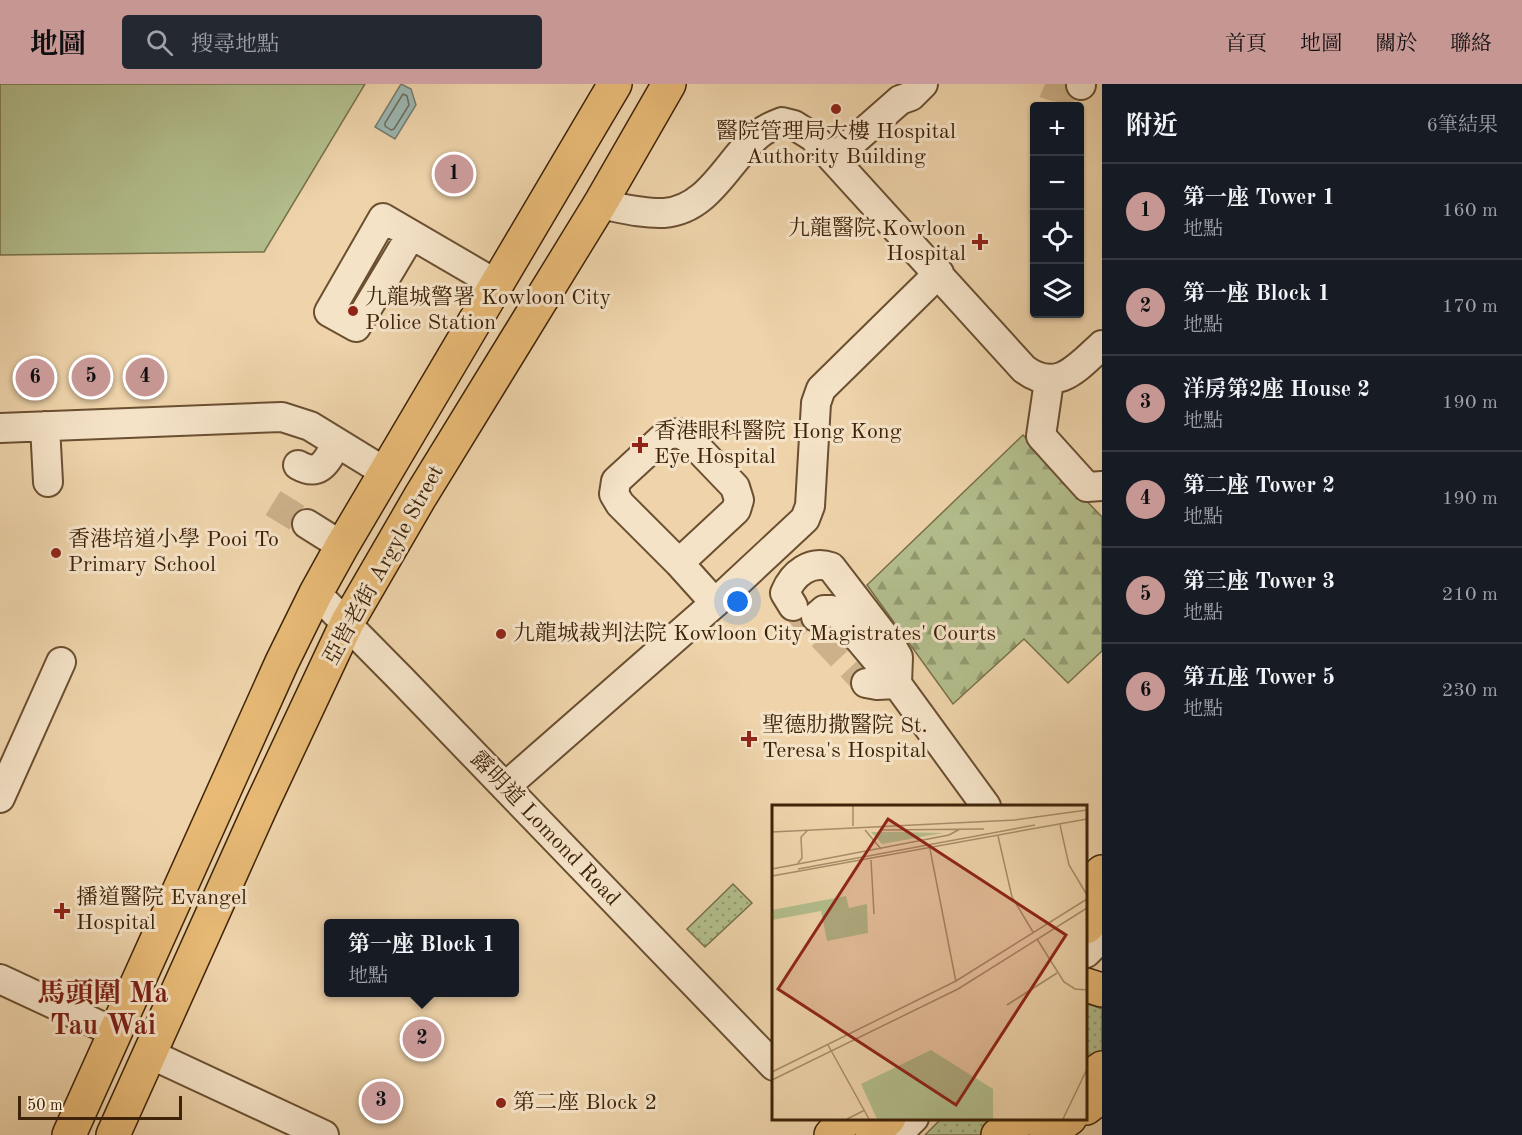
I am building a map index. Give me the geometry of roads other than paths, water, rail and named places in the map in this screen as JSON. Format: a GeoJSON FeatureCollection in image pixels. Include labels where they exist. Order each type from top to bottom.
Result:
{"type":"FeatureCollection","features":[{"type":"Feature","properties":{"kind":"main road","name":"亞皆老街 Argyle Street"},"geometry":{"type":"LineString","coordinates":[[69,1135],[285,654],[316,593],[615,84]]}},
{"type":"Feature","properties":{"kind":"main road","name":"亞皆老街 Argyle Street"},"geometry":{"type":"LineString","coordinates":[[113,1135],[262,804],[347,623],[414,507],[600,204],[669,84]]}},
{"type":"Feature","properties":{"kind":"main road"},"geometry":{"type":"LineString","coordinates":[[1087,887],[1102,872]]}},
{"type":"Feature","properties":{"kind":"main road"},"geometry":{"type":"LineString","coordinates":[[1087,926],[1102,911]]}},
{"type":"Feature","properties":{"kind":"main road"},"geometry":{"type":"LineString","coordinates":[[1087,985],[1102,990]]}},
{"type":"Feature","properties":{"kind":"main road"},"geometry":{"type":"LineString","coordinates":[[1087,1078],[1102,1068]]}},
{"type":"Feature","properties":{"kind":"main road"},"geometry":{"type":"LineString","coordinates":[[1087,1106],[1102,1096]]}},
{"type":"Feature","properties":{"kind":"main road"},"geometry":{"type":"LineString","coordinates":[[872,1135],[888,1120]]}},
{"type":"Feature","properties":{"kind":"main road"},"geometry":{"type":"LineString","coordinates":[[1046,1135],[1068,1120]]}},
{"type":"Feature","properties":{"kind":"street"},"geometry":{"type":"LineString","coordinates":[[833,159],[900,100],[911,96],[923,84]]}},
{"type":"Feature","properties":{"kind":"street"},"geometry":{"type":"LineString","coordinates":[[600,204],[650,213],[678,211],[690,205],[713,187],[759,134],[782,122],[794,125],[805,131],[833,159],[1024,369],[1035,377],[1048,381],[1065,375],[1080,366],[1102,345]]}},
{"type":"Feature","properties":{"kind":"street"},"geometry":{"type":"LineString","coordinates":[[411,235],[496,284]]}},
{"type":"Feature","properties":{"kind":"street"},"geometry":{"type":"LineString","coordinates":[[505,787],[715,603],[805,519],[810,506],[816,403],[820,389],[939,273]]}},
{"type":"Feature","properties":{"kind":"street"},"geometry":{"type":"LineString","coordinates":[[1048,381],[1041,436],[1087,487],[1102,486]]}},
{"type":"Feature","properties":{"kind":"street"},"geometry":{"type":"LineString","coordinates":[[0,428],[282,417],[310,426],[385,472]]}},
{"type":"Feature","properties":{"kind":"street"},"geometry":{"type":"LineString","coordinates":[[45,426],[48,482]]}},
{"type":"Feature","properties":{"kind":"street"},"geometry":{"type":"LineString","coordinates":[[679,563],[736,510],[739,501],[735,487],[688,438],[678,433],[666,435],[616,481],[614,494],[620,504],[715,603]]}},
{"type":"Feature","properties":{"kind":"street"},"geometry":{"type":"LineString","coordinates":[[298,465],[311,470],[319,468],[325,464],[337,443]]}},
{"type":"Feature","properties":{"kind":"street"},"geometry":{"type":"LineString","coordinates":[[307,524],[342,546]]}},
{"type":"Feature","properties":{"kind":"street"},"geometry":{"type":"LineString","coordinates":[[897,684],[897,657],[891,645],[831,567],[821,563],[808,566],[788,585],[785,593],[805,611],[832,610],[839,615],[897,684],[985,805]]}},
{"type":"Feature","properties":{"kind":"street","name":"露明道 Lomond Road"},"geometry":{"type":"LineString","coordinates":[[316,593],[772,1064]]}},
{"type":"Feature","properties":{"kind":"street"},"geometry":{"type":"LineString","coordinates":[[0,798],[61,662]]}},
{"type":"Feature","properties":{"kind":"street"},"geometry":{"type":"LineString","coordinates":[[866,683],[897,684]]}},
{"type":"Feature","properties":{"kind":"street"},"geometry":{"type":"LineString","coordinates":[[1087,952],[1102,937]]}},
{"type":"Feature","properties":{"kind":"street"},"geometry":{"type":"LineString","coordinates":[[0,979],[116,1033]]}},
{"type":"Feature","properties":{"kind":"street"},"geometry":{"type":"LineString","coordinates":[[150,1054],[324,1135]]}},
{"type":"Feature","properties":{"kind":"street"},"geometry":{"type":"LineString","coordinates":[[897,1135],[913,1120]]}},
{"type":"Feature","properties":{"kind":"water"},"geometry":{"type":"Polygon","coordinates":[[[401,84],[411,89],[416,105],[395,139],[375,127],[401,84]]]}},
{"type":"Feature","properties":{"kind":"tunnel"},"geometry":{"type":"LineString","coordinates":[[1045,84],[1063,88],[1081,85]]}},
{"type":"Feature","properties":{"kind":"tunnel"},"geometry":{"type":"LineString","coordinates":[[273,503],[307,524]]}},
{"type":"Feature","properties":{"kind":"tunnel"},"geometry":{"type":"LineString","coordinates":[[793,606],[866,683]]}},
{"type":"Feature","properties":{"kind":"place","name":"醫院管理局大樓 Hospital Authority Building"},"geometry":{"type":"Point","coordinates":[836,109]}},
{"type":"Feature","properties":{"kind":"place","name":"第一座 Tower 1"},"geometry":{"type":"Point","coordinates":[454,174]}},
{"type":"Feature","properties":{"kind":"place","name":"九龍醫院 Kowloon Hospital"},"geometry":{"type":"Point","coordinates":[980,242]}},
{"type":"Feature","properties":{"kind":"place","name":"九龍城警署 Kowloon City Police Station"},"geometry":{"type":"Point","coordinates":[353,311]}},
{"type":"Feature","properties":{"kind":"place","name":"第三座 Tower 3"},"geometry":{"type":"Point","coordinates":[91,377]}},
{"type":"Feature","properties":{"kind":"place","name":"第二座 Tower 2"},"geometry":{"type":"Point","coordinates":[145,377]}},
{"type":"Feature","properties":{"kind":"place","name":"第五座 Tower 5"},"geometry":{"type":"Point","coordinates":[35,378]}},
{"type":"Feature","properties":{"kind":"place","name":"香港眼科醫院 Hong Kong Eye Hospital"},"geometry":{"type":"Point","coordinates":[640,445]}},
{"type":"Feature","properties":{"kind":"place","name":"香港培道小學 Pooi To Primary School"},"geometry":{"type":"Point","coordinates":[56,553]}},
{"type":"Feature","properties":{"kind":"place","name":"九龍城裁判法院 Kowloon City Magistrates' Courts"},"geometry":{"type":"Point","coordinates":[501,634]}},
{"type":"Feature","properties":{"kind":"place","name":"聖德肋撒醫院 St. Teresa's Hospital"},"geometry":{"type":"Point","coordinates":[749,739]}},
{"type":"Feature","properties":{"kind":"place","name":"播道醫院 Evangel Hospital"},"geometry":{"type":"Point","coordinates":[62,911]}},
{"type":"Feature","properties":{"kind":"place","name":"第一座 Block 1"},"geometry":{"type":"Point","coordinates":[422,1039]}},
{"type":"Feature","properties":{"kind":"place","name":"洋房第2座 House 2"},"geometry":{"type":"Point","coordinates":[381,1101]}},
{"type":"Feature","properties":{"kind":"place","name":"第二座 Block 2"},"geometry":{"type":"Point","coordinates":[501,1103]}},
{"type":"Feature","properties":{"kind":"district","name":"馬頭圍 Ma Tau Wai"},"geometry":{"type":"Point","coordinates":[103,1011]}}]}
